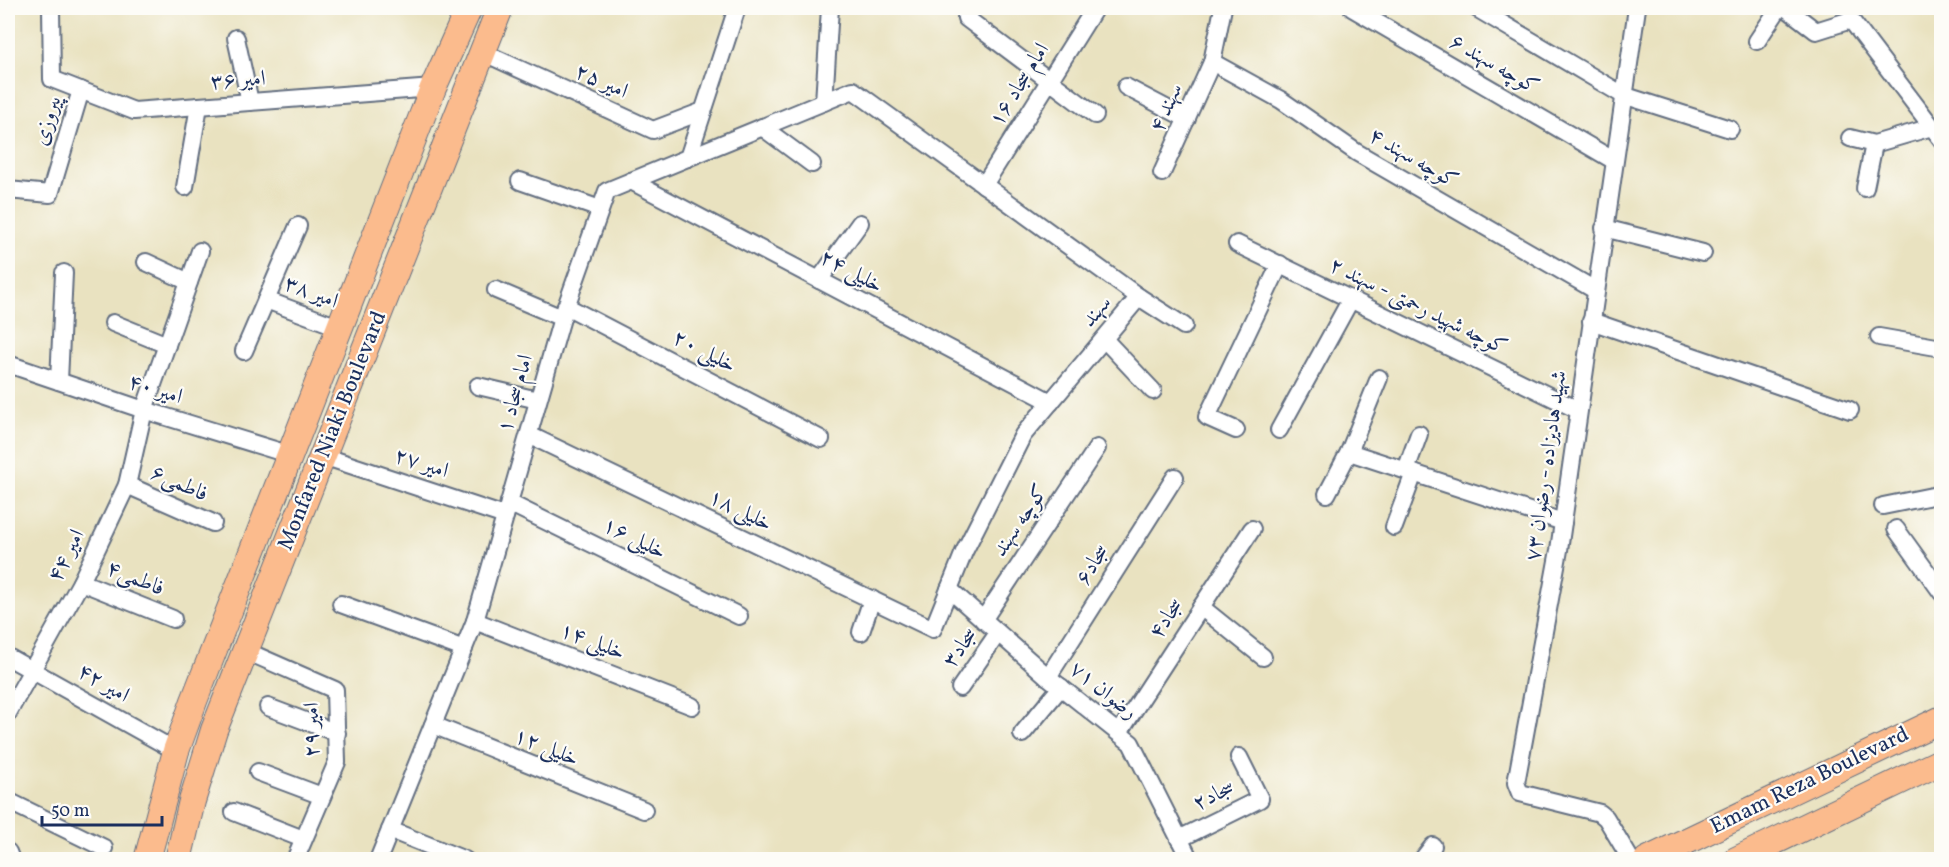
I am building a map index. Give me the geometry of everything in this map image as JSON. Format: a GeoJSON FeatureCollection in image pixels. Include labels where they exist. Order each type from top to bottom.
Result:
{"type":"FeatureCollection","features":[{"type":"Feature","properties":{"kind":"main road","name":"Monfared Niaki Boulevard"},"geometry":{"type":"LineString","coordinates":[[147,860],[176,751],[433,88],[468,8]]}},
{"type":"Feature","properties":{"kind":"main road","name":"Monfared Niaki Boulevard"},"geometry":{"type":"LineString","coordinates":[[178,860],[192,801],[214,730],[500,8]]}},
{"type":"Feature","properties":{"kind":"main road"},"geometry":{"type":"LineString","coordinates":[[455,40],[482,52]]}},
{"type":"Feature","properties":{"kind":"main road","name":"Emam Reza Boulevard"},"geometry":{"type":"LineString","coordinates":[[1647,860],[1941,718]]}},
{"type":"Feature","properties":{"kind":"main road","name":"Emam Reza Boulevard"},"geometry":{"type":"LineString","coordinates":[[1736,860],[1941,761]]}},
{"type":"Feature","properties":{"kind":"street","name":"امیر ۳۶"},"geometry":{"type":"LineString","coordinates":[[51,8],[52,79],[134,111],[433,88]]}},
{"type":"Feature","properties":{"kind":"street"},"geometry":{"type":"LineString","coordinates":[[688,158],[737,8]]}},
{"type":"Feature","properties":{"kind":"street"},"geometry":{"type":"LineString","coordinates":[[824,102],[830,8]]}},
{"type":"Feature","properties":{"kind":"street","name":"امام سجاد ۱۶"},"geometry":{"type":"LineString","coordinates":[[984,185],[1094,8]]}},
{"type":"Feature","properties":{"kind":"street","name":"سهند ۴"},"geometry":{"type":"LineString","coordinates":[[1162,173],[1212,62],[1223,8]]}},
{"type":"Feature","properties":{"kind":"street","name":"کوچه سهند ۶"},"geometry":{"type":"LineString","coordinates":[[1352,8],[1613,160]]}},
{"type":"Feature","properties":{"kind":"street"},"geometry":{"type":"LineString","coordinates":[[1476,8],[1623,95],[1730,129]]}},
{"type":"Feature","properties":{"kind":"street","name":"شهید هادیزاده - رضوان ۷۳"},"geometry":{"type":"LineString","coordinates":[[1631,860],[1606,818],[1600,813],[1520,793],[1516,783],[1563,522],[1613,160],[1637,8]]}},
{"type":"Feature","properties":{"kind":"street"},"geometry":{"type":"LineString","coordinates":[[1757,41],[1779,8]]}},
{"type":"Feature","properties":{"kind":"street"},"geometry":{"type":"LineString","coordinates":[[1786,8],[1816,31],[1851,20],[1939,134],[1874,144],[1850,138]]}},
{"type":"Feature","properties":{"kind":"street"},"geometry":{"type":"LineString","coordinates":[[966,18],[1095,115]]}},
{"type":"Feature","properties":{"kind":"street"},"geometry":{"type":"LineString","coordinates":[[236,38],[250,102]]}},
{"type":"Feature","properties":{"kind":"street","name":"امیر ۲۵"},"geometry":{"type":"LineString","coordinates":[[482,52],[652,130],[703,111]]}},
{"type":"Feature","properties":{"kind":"street","name":"کوچه سهند ۴"},"geometry":{"type":"LineString","coordinates":[[1212,62],[1281,99],[1356,153],[1595,290]]}},
{"type":"Feature","properties":{"kind":"street"},"geometry":{"type":"LineString","coordinates":[[1126,87],[1186,119]]}},
{"type":"Feature","properties":{"kind":"street","name":"پیروزی"},"geometry":{"type":"LineString","coordinates":[[8,190],[50,194],[81,90]]}},
{"type":"Feature","properties":{"kind":"street","name":"امام سجاد ۱"},"geometry":{"type":"LineString","coordinates":[[378,860],[475,621],[564,312],[607,191],[853,90]]}},
{"type":"Feature","properties":{"kind":"street","name":"سهند"},"geometry":{"type":"LineString","coordinates":[[853,90],[1139,297],[1023,435],[964,552],[933,629]]}},
{"type":"Feature","properties":{"kind":"street"},"geometry":{"type":"LineString","coordinates":[[184,187],[199,106]]}},
{"type":"Feature","properties":{"kind":"street"},"geometry":{"type":"LineString","coordinates":[[762,127],[812,164]]}},
{"type":"Feature","properties":{"kind":"street"},"geometry":{"type":"LineString","coordinates":[[1865,188],[1874,144]]}},
{"type":"Feature","properties":{"kind":"street","name":"خلیلی ۲۴"},"geometry":{"type":"LineString","coordinates":[[631,181],[1051,402]]}},
{"type":"Feature","properties":{"kind":"street"},"geometry":{"type":"LineString","coordinates":[[520,182],[600,209]]}},
{"type":"Feature","properties":{"kind":"street"},"geometry":{"type":"LineString","coordinates":[[819,280],[860,223]]}},
{"type":"Feature","properties":{"kind":"street"},"geometry":{"type":"LineString","coordinates":[[244,351],[298,226]]}},
{"type":"Feature","properties":{"kind":"street"},"geometry":{"type":"LineString","coordinates":[[1604,228],[1703,253]]}},
{"type":"Feature","properties":{"kind":"street","name":"کوچه شهید رحمتی - سهند ۲"},"geometry":{"type":"LineString","coordinates":[[1238,244],[1578,410]]}},
{"type":"Feature","properties":{"kind":"street","name":"امیر ۴۴"},"geometry":{"type":"LineString","coordinates":[[8,712],[30,669],[81,582],[126,485],[144,410],[200,251]]}},
{"type":"Feature","properties":{"kind":"street"},"geometry":{"type":"LineString","coordinates":[[146,262],[189,282]]}},
{"type":"Feature","properties":{"kind":"street"},"geometry":{"type":"LineString","coordinates":[[1236,430],[1207,417],[1280,264]]}},
{"type":"Feature","properties":{"kind":"street"},"geometry":{"type":"LineString","coordinates":[[59,381],[64,273]]}},
{"type":"Feature","properties":{"kind":"street","name":"خلیلی ۲۰"},"geometry":{"type":"LineString","coordinates":[[496,290],[564,312],[821,439]]}},
{"type":"Feature","properties":{"kind":"street"},"geometry":{"type":"LineString","coordinates":[[1139,297],[1184,326]]}},
{"type":"Feature","properties":{"kind":"street"},"geometry":{"type":"LineString","coordinates":[[1279,430],[1351,299]]}},
{"type":"Feature","properties":{"kind":"street","name":"امیر ۳۸"},"geometry":{"type":"LineString","coordinates":[[266,300],[341,328]]}},
{"type":"Feature","properties":{"kind":"street"},"geometry":{"type":"LineString","coordinates":[[1591,321],[1850,410]]}},
{"type":"Feature","properties":{"kind":"street"},"geometry":{"type":"LineString","coordinates":[[113,322],[167,345]]}},
{"type":"Feature","properties":{"kind":"street"},"geometry":{"type":"LineString","coordinates":[[1878,337],[1941,348]]}},
{"type":"Feature","properties":{"kind":"street"},"geometry":{"type":"LineString","coordinates":[[1104,339],[1153,391]]}},
{"type":"Feature","properties":{"kind":"street","name":"امیر ۴۰"},"geometry":{"type":"LineString","coordinates":[[8,364],[144,410],[291,455]]}},
{"type":"Feature","properties":{"kind":"street"},"geometry":{"type":"LineString","coordinates":[[1327,495],[1349,452],[1379,378]]}},
{"type":"Feature","properties":{"kind":"street"},"geometry":{"type":"LineString","coordinates":[[478,386],[538,400]]}},
{"type":"Feature","properties":{"kind":"street"},"geometry":{"type":"LineString","coordinates":[[1394,527],[1419,434]]}},
{"type":"Feature","properties":{"kind":"street","name":"خلیلی ۱۸"},"geometry":{"type":"LineString","coordinates":[[528,435],[933,629]]}},
{"type":"Feature","properties":{"kind":"street","name":"كوچه سهند"},"geometry":{"type":"LineString","coordinates":[[983,620],[1097,448]]}},
{"type":"Feature","properties":{"kind":"street"},"geometry":{"type":"LineString","coordinates":[[1349,452],[1563,522]]}},
{"type":"Feature","properties":{"kind":"street","name":"امیر ۲۷"},"geometry":{"type":"LineString","coordinates":[[323,456],[507,509]]}},
{"type":"Feature","properties":{"kind":"street","name":"سجاد۶"},"geometry":{"type":"LineString","coordinates":[[1022,734],[1175,477]]}},
{"type":"Feature","properties":{"kind":"street","name":"فاطمی۶"},"geometry":{"type":"LineString","coordinates":[[126,485],[213,524]]}},
{"type":"Feature","properties":{"kind":"street"},"geometry":{"type":"LineString","coordinates":[[1883,506],[1941,494]]}},
{"type":"Feature","properties":{"kind":"street","name":"خلیلی ۱۶"},"geometry":{"type":"LineString","coordinates":[[507,509],[739,616]]}},
{"type":"Feature","properties":{"kind":"street","name":"سجاد۴"},"geometry":{"type":"LineString","coordinates":[[1119,733],[1252,529]]}},
{"type":"Feature","properties":{"kind":"street"},"geometry":{"type":"LineString","coordinates":[[1896,529],[1941,593]]}},
{"type":"Feature","properties":{"kind":"street","name":"فاطمی۴"},"geometry":{"type":"LineString","coordinates":[[81,582],[173,619]]}},
{"type":"Feature","properties":{"kind":"street","name":"رضوان ۷۱"},"geometry":{"type":"LineString","coordinates":[[949,589],[1055,682],[1131,742],[1190,860]]}},
{"type":"Feature","properties":{"kind":"street"},"geometry":{"type":"LineString","coordinates":[[861,632],[872,599]]}},
{"type":"Feature","properties":{"kind":"street"},"geometry":{"type":"LineString","coordinates":[[341,604],[464,649]]}},
{"type":"Feature","properties":{"kind":"street"},"geometry":{"type":"LineString","coordinates":[[1201,607],[1263,657]]}},
{"type":"Feature","properties":{"kind":"street","name":"خلیلی ۱۴"},"geometry":{"type":"LineString","coordinates":[[475,621],[692,706]]}},
{"type":"Feature","properties":{"kind":"street","name":"سجاد۳"},"geometry":{"type":"LineString","coordinates":[[960,688],[998,633]]}},
{"type":"Feature","properties":{"kind":"street","name":"امیر ۲۹"},"geometry":{"type":"LineString","coordinates":[[246,651],[335,690],[337,762],[295,860]]}},
{"type":"Feature","properties":{"kind":"street","name":"امیر ۴۲"},"geometry":{"type":"LineString","coordinates":[[8,657],[176,751]]}},
{"type":"Feature","properties":{"kind":"street"},"geometry":{"type":"LineString","coordinates":[[268,707],[337,734]]}},
{"type":"Feature","properties":{"kind":"street","name":"خلیلی ۱۲"},"geometry":{"type":"LineString","coordinates":[[433,726],[644,810]]}},
{"type":"Feature","properties":{"kind":"street","name":"سجاد۲"},"geometry":{"type":"LineString","coordinates":[[1179,839],[1260,799],[1239,758]]}},
{"type":"Feature","properties":{"kind":"street"},"geometry":{"type":"LineString","coordinates":[[258,772],[322,796]]}},
{"type":"Feature","properties":{"kind":"street"},"geometry":{"type":"LineString","coordinates":[[8,801],[104,848]]}},
{"type":"Feature","properties":{"kind":"street"},"geometry":{"type":"LineString","coordinates":[[234,812],[303,839]]}},
{"type":"Feature","properties":{"kind":"street"},"geometry":{"type":"LineString","coordinates":[[390,830],[465,860]]}},
{"type":"Feature","properties":{"kind":"street"},"geometry":{"type":"LineString","coordinates":[[1422,860],[1433,846]]}},
{"type":"Feature","properties":{"kind":"street"},"geometry":{"type":"LineString","coordinates":[[8,852],[11,860]]}}]}
